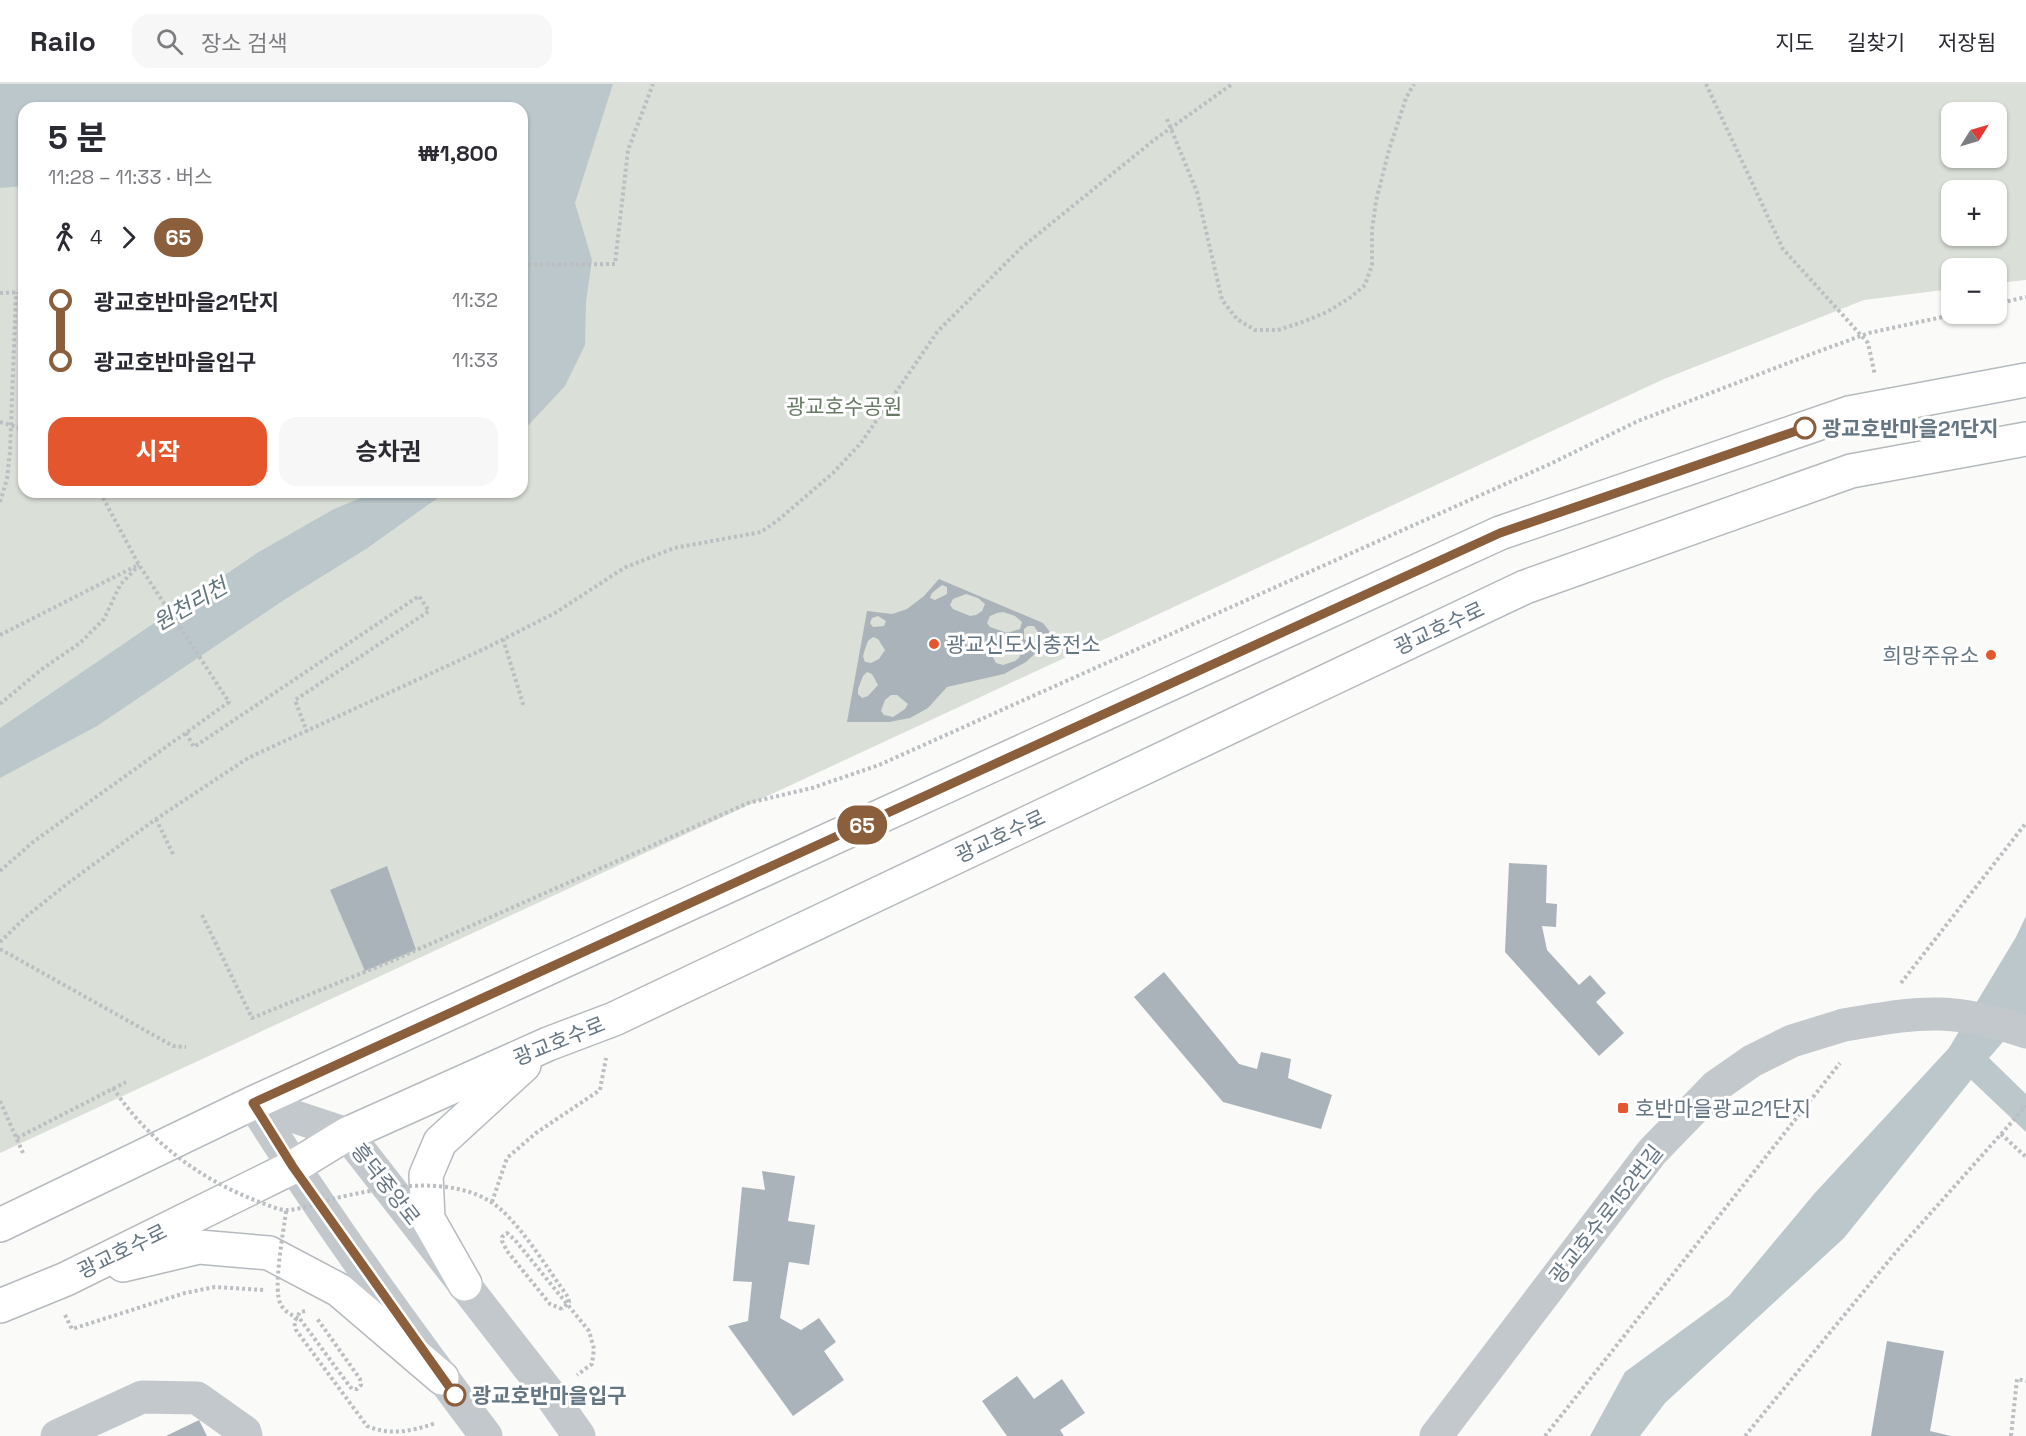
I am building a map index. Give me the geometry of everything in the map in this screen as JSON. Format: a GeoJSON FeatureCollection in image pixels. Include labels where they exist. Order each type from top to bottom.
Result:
{"type":"FeatureCollection","features":[{"type":"Feature","properties":{"kind":"main road"},"geometry":{"type":"LineString","coordinates":[[0,1225],[253,1103],[1500,533],[1849,413],[2026,380]]}},
{"type":"Feature","properties":{"kind":"main road","name":"광교호수로"},"geometry":{"type":"LineString","coordinates":[[0,1306],[58,1282],[293,1167],[347,1134],[548,1044],[614,1019],[1525,587],[1851,471],[2026,439]]}},
{"type":"Feature","properties":{"kind":"main road"},"geometry":{"type":"LineString","coordinates":[[465,1284],[428,1219],[426,1175],[441,1142],[461,1121],[548,1044]]}},
{"type":"Feature","properties":{"kind":"main road"},"geometry":{"type":"LineString","coordinates":[[58,1282],[199,1247],[269,1253],[339,1290],[442,1378]]}},
{"type":"Feature","properties":{"kind":"street","name":"광교호수로152번길"},"geometry":{"type":"LineString","coordinates":[[1436,1436],[1652,1152],[1716,1086],[1752,1061],[1792,1041],[1844,1025],[1898,1017],[1940,1014],[1976,1019],[2026,1032]]}},
{"type":"Feature","properties":{"kind":"street","name":"흥덕중앙로"},"geometry":{"type":"LineString","coordinates":[[253,1103],[347,1134],[465,1284],[579,1436]]}},
{"type":"Feature","properties":{"kind":"street"},"geometry":{"type":"LineString","coordinates":[[253,1103],[293,1167],[477,1424]]}},
{"type":"Feature","properties":{"kind":"street"},"geometry":{"type":"LineString","coordinates":[[57,1436],[142,1397],[198,1398],[245,1432],[246,1436]]}},
{"type":"Feature","properties":{"kind":"path"},"geometry":{"type":"LineString","coordinates":[[528,265],[615,264],[628,150],[653,84]]}},
{"type":"Feature","properties":{"kind":"path"},"geometry":{"type":"LineString","coordinates":[[0,942],[28,915],[156,819],[248,758],[555,613],[624,568],[646,558],[674,548],[761,532],[777,521],[833,473],[861,443],[938,331],[1021,248],[1170,129],[1232,84]]}},
{"type":"Feature","properties":{"kind":"path"},"geometry":{"type":"LineString","coordinates":[[1167,119],[1197,192],[1222,300],[1237,319],[1255,330],[1278,330],[1327,312],[1365,285],[1372,265],[1372,230],[1376,201],[1389,150],[1406,98],[1414,84]]}},
{"type":"Feature","properties":{"kind":"path"},"geometry":{"type":"LineString","coordinates":[[1706,84],[1783,249],[1868,343],[1882,407]]}},
{"type":"Feature","properties":{"kind":"path"},"geometry":{"type":"LineString","coordinates":[[0,293],[16,292],[12,425],[7,479],[0,502]]}},
{"type":"Feature","properties":{"kind":"path"},"geometry":{"type":"LineString","coordinates":[[2007,301],[2026,297]]}},
{"type":"Feature","properties":{"kind":"path"},"geometry":{"type":"LineString","coordinates":[[202,915],[252,1018],[394,960],[748,803],[812,788],[879,765],[1550,464],[1638,421],[1862,336],[1941,318]]}},
{"type":"Feature","properties":{"kind":"path"},"geometry":{"type":"LineString","coordinates":[[0,422],[18,427]]}},
{"type":"Feature","properties":{"kind":"path"},"geometry":{"type":"LineString","coordinates":[[0,871],[33,842],[230,702],[139,565],[103,498]]}},
{"type":"Feature","properties":{"kind":"path"},"geometry":{"type":"LineString","coordinates":[[0,636],[139,565]]}},
{"type":"Feature","properties":{"kind":"path"},"geometry":{"type":"LineString","coordinates":[[0,704],[42,669],[80,643],[104,619],[120,585],[139,565]]}},
{"type":"Feature","properties":{"kind":"path"},"geometry":{"type":"LineString","coordinates":[[186,734],[194,747],[419,596],[429,612],[295,700],[307,732]]}},
{"type":"Feature","properties":{"kind":"path"},"geometry":{"type":"LineString","coordinates":[[503,639],[524,707]]}},
{"type":"Feature","properties":{"kind":"path"},"geometry":{"type":"LineString","coordinates":[[156,819],[173,854]]}},
{"type":"Feature","properties":{"kind":"path"},"geometry":{"type":"LineString","coordinates":[[1896,989],[2026,823]]}},
{"type":"Feature","properties":{"kind":"path"},"geometry":{"type":"LineString","coordinates":[[0,949],[172,1046],[186,1047]]}},
{"type":"Feature","properties":{"kind":"path"},"geometry":{"type":"LineString","coordinates":[[492,1202],[507,1158],[536,1133],[600,1090],[614,1019]]}},
{"type":"Feature","properties":{"kind":"path"},"geometry":{"type":"LineString","coordinates":[[1545,1436],[1840,1063]]}},
{"type":"Feature","properties":{"kind":"path"},"geometry":{"type":"LineString","coordinates":[[17,1138],[126,1082]]}},
{"type":"Feature","properties":{"kind":"path"},"geometry":{"type":"LineString","coordinates":[[114,1088],[152,1136],[184,1162],[241,1195],[286,1211],[393,1186],[445,1188],[482,1197],[492,1202],[507,1215],[568,1297],[569,1302],[562,1309],[550,1304],[507,1251],[502,1237],[507,1233],[515,1240],[589,1331],[594,1349],[592,1364],[551,1396]]}},
{"type":"Feature","properties":{"kind":"path"},"geometry":{"type":"LineString","coordinates":[[0,1101],[23,1153]]}},
{"type":"Feature","properties":{"kind":"path"},"geometry":{"type":"LineString","coordinates":[[1745,1436],[1896,1252],[2026,1106]]}},
{"type":"Feature","properties":{"kind":"path"},"geometry":{"type":"LineString","coordinates":[[2001,1134],[2026,1158]]}},
{"type":"Feature","properties":{"kind":"path"},"geometry":{"type":"LineString","coordinates":[[286,1211],[277,1290],[280,1304],[287,1311],[300,1319],[352,1389],[357,1389],[361,1385],[360,1378],[314,1314],[308,1311],[300,1312],[294,1322],[296,1329],[367,1426],[375,1431],[394,1435],[477,1424]]}},
{"type":"Feature","properties":{"kind":"path"},"geometry":{"type":"LineString","coordinates":[[58,1282],[72,1329],[185,1293],[215,1287],[267,1290]]}},
{"type":"Feature","properties":{"kind":"path"},"geometry":{"type":"LineString","coordinates":[[2011,1436],[2017,1379],[2026,1381]]}},
{"type":"Feature","properties":{"kind":"green space","name":"광교호수공원"},"geometry":{"type":"Polygon","coordinates":[[[0,84],[2026,84],[2026,280],[2007,282],[2007,258],[1941,258],[1941,290],[1864,300],[1664,379],[0,1153],[0,84]]]}},
{"type":"Feature","properties":{"kind":"water"},"geometry":{"type":"Polygon","coordinates":[[[0,84],[613,84],[575,203],[592,260],[586,301],[585,345],[565,386],[528,426],[528,102],[18,102],[18,186],[0,188],[0,84]]]}},
{"type":"Feature","properties":{"kind":"water","name":"원천리천"},"geometry":{"type":"Polygon","coordinates":[[[361,498],[438,498],[366,549],[284,600],[97,726],[0,778],[0,728],[257,553],[334,509],[361,498]]]}},
{"type":"Feature","properties":{"kind":"water"},"geometry":{"type":"Polygon","coordinates":[[[2026,916],[2026,1015],[1989,1058],[2026,1094],[2026,1132],[1971,1080],[1844,1238],[1665,1403],[1640,1436],[1590,1436],[1625,1372],[1729,1296],[1814,1194],[1949,1048],[2016,937],[2026,916]]]}},
{"type":"Feature","properties":{"kind":"building"},"geometry":{"type":"Polygon","coordinates":[[[939,579],[1043,623],[1050,632],[1043,646],[1026,662],[1004,674],[947,687],[928,708],[910,718],[889,722],[847,722],[867,611],[892,614],[907,609],[924,596],[939,579]],[[942,585],[932,593],[930,598],[935,600],[947,594],[947,587],[942,585]],[[966,594],[953,599],[950,605],[953,609],[970,616],[982,611],[985,604],[978,598],[966,594]],[[1003,612],[990,616],[987,623],[990,627],[1007,633],[1020,629],[1022,622],[1015,616],[1003,612]],[[878,616],[872,618],[870,623],[873,627],[884,626],[886,621],[878,616]],[[1028,626],[1024,629],[1024,639],[1034,645],[1039,642],[1040,635],[1034,626],[1028,626]],[[873,637],[868,641],[863,656],[865,662],[871,663],[879,659],[885,650],[878,639],[873,637]],[[1003,643],[990,651],[996,663],[1003,665],[1015,661],[1021,652],[1003,643]],[[867,672],[863,676],[858,694],[862,698],[868,696],[878,685],[872,674],[867,672]],[[891,695],[885,700],[881,711],[884,715],[893,717],[905,709],[908,704],[897,695],[891,695]]]}},
{"type":"Feature","properties":{"kind":"building"},"geometry":{"type":"Polygon","coordinates":[[[1509,863],[1547,865],[1546,903],[1557,904],[1556,927],[1542,926],[1547,950],[1579,985],[1590,975],[1606,993],[1596,1002],[1624,1033],[1599,1056],[1505,952],[1509,863]]]}},
{"type":"Feature","properties":{"kind":"building"},"geometry":{"type":"Polygon","coordinates":[[[387,866],[416,950],[365,971],[330,890],[387,866]]]}},
{"type":"Feature","properties":{"kind":"building"},"geometry":{"type":"Polygon","coordinates":[[[1164,972],[1239,1064],[1257,1069],[1261,1052],[1291,1059],[1288,1078],[1332,1095],[1321,1129],[1223,1102],[1134,997],[1164,972]]]}},
{"type":"Feature","properties":{"kind":"building"},"geometry":{"type":"Polygon","coordinates":[[[762,1171],[795,1176],[788,1221],[815,1225],[809,1265],[789,1262],[780,1318],[801,1330],[819,1318],[836,1342],[824,1351],[844,1380],[793,1416],[728,1326],[748,1321],[752,1282],[733,1281],[742,1187],[765,1190],[762,1171]]]}},
{"type":"Feature","properties":{"kind":"building"},"geometry":{"type":"Polygon","coordinates":[[[1887,1341],[1944,1351],[1930,1431],[1951,1436],[1871,1436],[1887,1341]]]}},
{"type":"Feature","properties":{"kind":"building"},"geometry":{"type":"Polygon","coordinates":[[[1017,1376],[1034,1399],[1062,1379],[1085,1413],[1060,1430],[1064,1436],[1007,1436],[982,1401],[1017,1376]]]}},
{"type":"Feature","properties":{"kind":"building"},"geometry":{"type":"Polygon","coordinates":[[[199,1420],[207,1436],[166,1436],[199,1420]]]}},
{"type":"Feature","properties":{"kind":"bus line","name":"65"},"geometry":{"type":"LineString","coordinates":[[455,1395],[293,1167],[253,1103],[1500,533],[1805,428]]}},
{"type":"Feature","properties":{"kind":"place","name":"광교호반마을21단지"},"geometry":{"type":"Point","coordinates":[1805,428]}},
{"type":"Feature","properties":{"kind":"place","name":"광교신도시충전소"},"geometry":{"type":"Point","coordinates":[934,644]}},
{"type":"Feature","properties":{"kind":"place","name":"희망주유소"},"geometry":{"type":"Point","coordinates":[1991,655]}},
{"type":"Feature","properties":{"kind":"place","name":"호반마을광교21단지"},"geometry":{"type":"Point","coordinates":[1623,1108]}},
{"type":"Feature","properties":{"kind":"place","name":"광교호반마을입구"},"geometry":{"type":"Point","coordinates":[455,1395]}}]}
